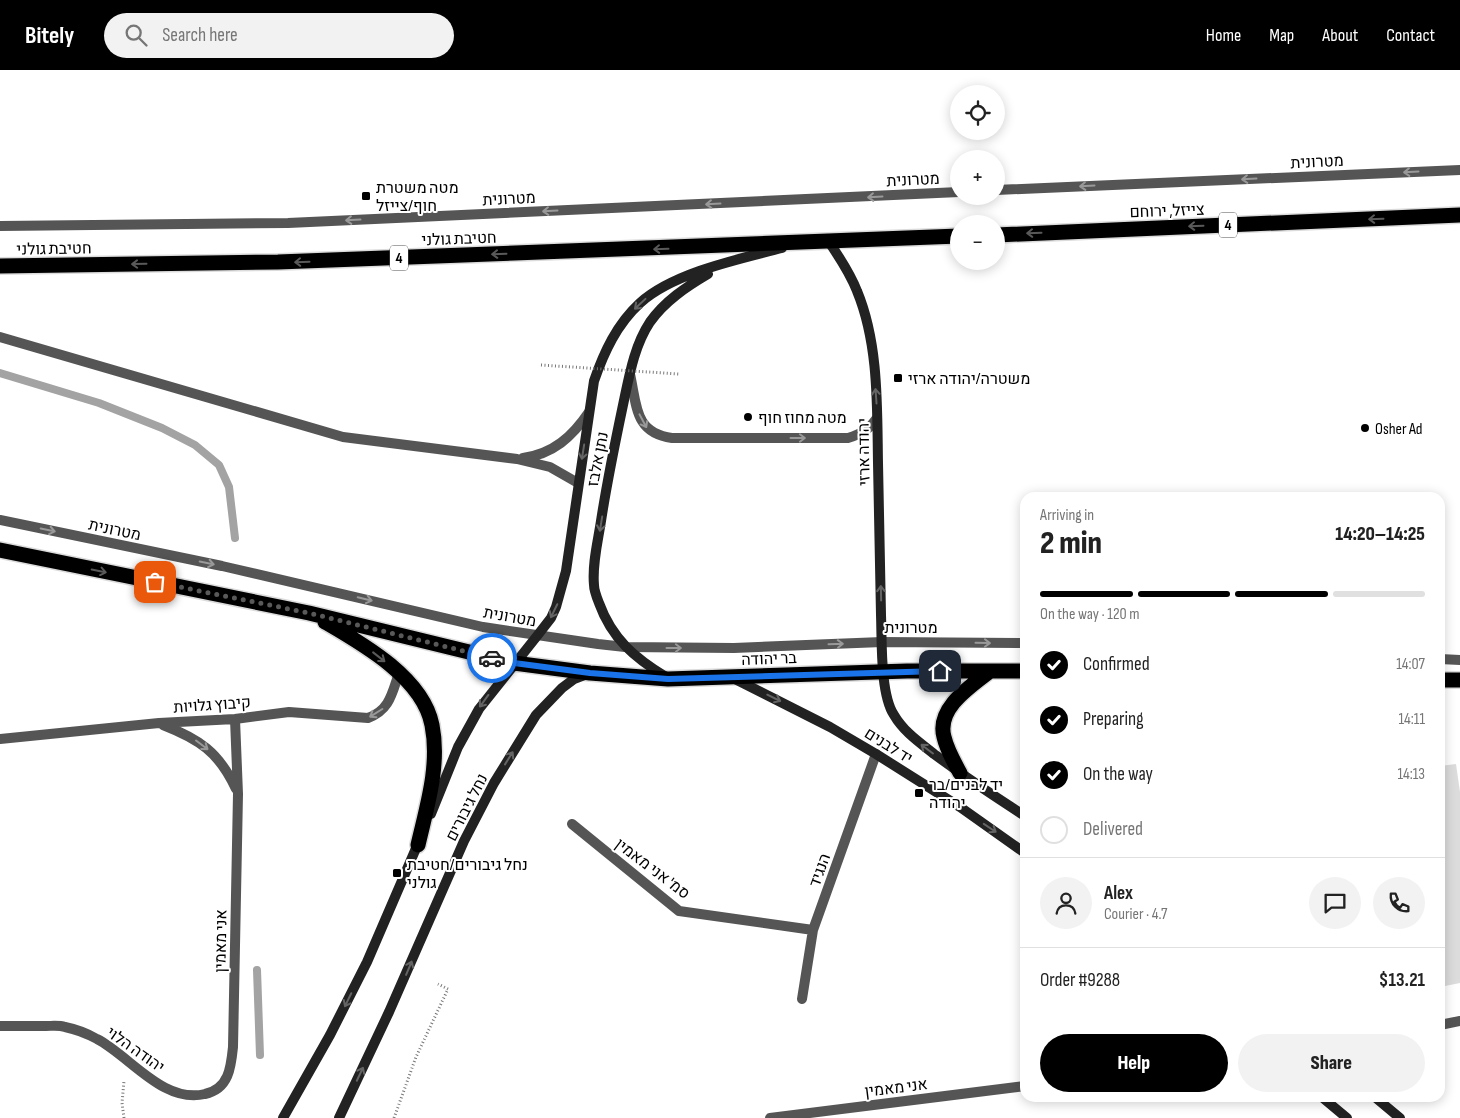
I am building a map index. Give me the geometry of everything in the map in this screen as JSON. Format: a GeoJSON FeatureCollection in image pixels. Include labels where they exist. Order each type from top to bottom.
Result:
{"type":"FeatureCollection","features":[{"type":"Feature","properties":{"kind":"highway","name":"צייזל, ירוחם"},"geometry":{"type":"LineString","coordinates":[[1005,235],[1460,215]]}},
{"type":"Feature","properties":{"kind":"highway","name":"4"},"geometry":{"type":"LineString","coordinates":[[829,242],[950,236]]}},
{"type":"Feature","properties":{"kind":"highway","name":"חטיבת גולני"},"geometry":{"type":"LineString","coordinates":[[0,266],[278,262],[829,242]]}},
{"type":"Feature","properties":{"kind":"highway"},"geometry":{"type":"LineString","coordinates":[[0,550],[309,613],[514,663]]}},
{"type":"Feature","properties":{"kind":"highway"},"geometry":{"type":"LineString","coordinates":[[309,613],[350,637],[398,673],[418,693],[426,708],[432,723],[434,760],[432,786],[418,845]]}},
{"type":"Feature","properties":{"kind":"highway","name":"בר יהודה"},"geometry":{"type":"LineString","coordinates":[[514,663],[590,673],[668,679],[884,672],[1020,672]]}},
{"type":"Feature","properties":{"kind":"highway"},"geometry":{"type":"LineString","coordinates":[[960,773],[943,737],[943,722],[946,712],[959,697],[990,671]]}},
{"type":"Feature","properties":{"kind":"highway"},"geometry":{"type":"LineString","coordinates":[[1445,680],[1460,680]]}},
{"type":"Feature","properties":{"kind":"main road","name":"יהודה ארזי"},"geometry":{"type":"LineString","coordinates":[[829,242],[847,268],[858,293],[873,357],[877,418],[884,672]]}},
{"type":"Feature","properties":{"kind":"main road","name":"נתן אלבז"},"geometry":{"type":"LineString","coordinates":[[514,663],[550,618],[560,595],[566,571],[594,381],[603,357],[614,336],[640,303],[657,290],[672,282],[730,261],[798,244]]}},
{"type":"Feature","properties":{"kind":"main road","name":"נתן אלבז"},"geometry":{"type":"LineString","coordinates":[[668,679],[625,647],[605,616],[594,585],[595,562],[608,476],[630,374],[639,342],[650,323],[662,308],[688,286],[730,261]]}},
{"type":"Feature","properties":{"kind":"main road","name":"נחל גיבורים"},"geometry":{"type":"LineString","coordinates":[[283,1118],[330,1035],[359,978],[418,845],[458,747],[478,709],[514,663]]}},
{"type":"Feature","properties":{"kind":"main road","name":"יד לבנים"},"geometry":{"type":"LineString","coordinates":[[884,672],[886,693],[892,713],[902,727],[960,773],[1020,813]]}},
{"type":"Feature","properties":{"kind":"main road","name":"נחל גיבורים"},"geometry":{"type":"LineString","coordinates":[[339,1118],[390,1012],[464,841],[494,783],[536,715],[562,688],[574,679],[590,673]]}},
{"type":"Feature","properties":{"kind":"main road","name":"יד לבנים"},"geometry":{"type":"LineString","coordinates":[[730,676],[830,727],[876,754],[960,807],[1020,849]]}},
{"type":"Feature","properties":{"kind":"main road"},"geometry":{"type":"LineString","coordinates":[[1328,1102],[1346,1118]]}},
{"type":"Feature","properties":{"kind":"main road"},"geometry":{"type":"LineString","coordinates":[[1381,1102],[1400,1118]]}},
{"type":"Feature","properties":{"kind":"street","name":"מטרונית"},"geometry":{"type":"LineString","coordinates":[[1005,190],[1460,170]]}},
{"type":"Feature","properties":{"kind":"street","name":"מטרונית"},"geometry":{"type":"LineString","coordinates":[[0,226],[288,223],[950,192]]}},
{"type":"Feature","properties":{"kind":"street"},"geometry":{"type":"LineString","coordinates":[[0,338],[343,436],[517,459],[550,467],[578,482]]}},
{"type":"Feature","properties":{"kind":"street"},"geometry":{"type":"LineString","coordinates":[[630,374],[640,419],[644,426],[660,436],[672,438],[848,438],[866,431],[877,418]]}},
{"type":"Feature","properties":{"kind":"street"},"geometry":{"type":"LineString","coordinates":[[517,459],[536,456],[554,449],[578,428],[589,412]]}},
{"type":"Feature","properties":{"kind":"street","name":"מטרונית"},"geometry":{"type":"LineString","coordinates":[[0,520],[222,566],[483,627],[625,647],[734,648],[882,642],[1020,643]]}},
{"type":"Feature","properties":{"kind":"street"},"geometry":{"type":"LineString","coordinates":[[1445,659],[1460,660]]}},
{"type":"Feature","properties":{"kind":"street","name":"קיבוץ גלויות"},"geometry":{"type":"LineString","coordinates":[[0,739],[159,723],[235,719],[288,712],[368,718],[378,714],[387,704],[398,673]]}},
{"type":"Feature","properties":{"kind":"street","name":"אני מאמין"},"geometry":{"type":"LineString","coordinates":[[222,1086],[230,1071],[233,1047],[238,794],[235,719]]}},
{"type":"Feature","properties":{"kind":"street"},"geometry":{"type":"LineString","coordinates":[[159,723],[184,733],[202,744],[222,765],[238,794]]}},
{"type":"Feature","properties":{"kind":"street","name":"הנגיד"},"geometry":{"type":"LineString","coordinates":[[802,999],[814,930],[876,754]]}},
{"type":"Feature","properties":{"kind":"street","name":"סמ' אני מאמין"},"geometry":{"type":"LineString","coordinates":[[572,824],[679,911],[814,930]]}},
{"type":"Feature","properties":{"kind":"street"},"geometry":{"type":"LineString","coordinates":[[1445,1023],[1460,1021]]}},
{"type":"Feature","properties":{"kind":"street","name":"יהודה הלוי"},"geometry":{"type":"LineString","coordinates":[[0,1026],[64,1026],[97,1039],[156,1083],[194,1097],[211,1093],[222,1086]]}},
{"type":"Feature","properties":{"kind":"street","name":"אני מאמין"},"geometry":{"type":"LineString","coordinates":[[770,1118],[1020,1087]]}},
{"type":"Feature","properties":{"kind":"path"},"geometry":{"type":"LineString","coordinates":[[541,365],[679,374]]}},
{"type":"Feature","properties":{"kind":"path"},"geometry":{"type":"LineString","coordinates":[[394,1118],[416,1057],[448,989],[438,984]]}},
{"type":"Feature","properties":{"kind":"path"},"geometry":{"type":"LineString","coordinates":[[124,1118],[122,1103],[126,1060]]}},
{"type":"Feature","properties":{"kind":"shaded area"},"geometry":{"type":"Polygon","coordinates":[[[1456,764],[1460,792],[1460,983],[1445,986],[1445,765],[1456,764]]]}},
{"type":"Feature","properties":{"kind":"waterway"},"geometry":{"type":"LineString","coordinates":[[0,373],[99,403],[162,428],[195,445],[219,465],[229,487],[235,538]]}},
{"type":"Feature","properties":{"kind":"waterway"},"geometry":{"type":"LineString","coordinates":[[257,970],[260,1055]]}},
{"type":"Feature","properties":{"kind":"way so far"},"geometry":{"type":"LineString","coordinates":[[155,582],[309,613],[492,658]]}},
{"type":"Feature","properties":{"kind":"place","name":"מטה משטרת חוף/צייזל"},"geometry":{"type":"Point","coordinates":[366,196]}},
{"type":"Feature","properties":{"kind":"place","name":"משטרה/יהודה ארזי"},"geometry":{"type":"Point","coordinates":[898,378]}},
{"type":"Feature","properties":{"kind":"place","name":"מטה מחוז חוף"},"geometry":{"type":"Point","coordinates":[748,417]}},
{"type":"Feature","properties":{"kind":"place","name":"Osher Ad"},"geometry":{"type":"Point","coordinates":[1365,428]}},
{"type":"Feature","properties":{"kind":"place","name":"יד לבנים/בר יהודה"},"geometry":{"type":"Point","coordinates":[919,793]}},
{"type":"Feature","properties":{"kind":"place","name":"נחל גיבורים/חטיבת גולני"},"geometry":{"type":"Point","coordinates":[397,873]}},
{"type":"Feature","properties":{"kind":"route"},"geometry":{"type":"LineString","coordinates":[[492,658],[514,663],[590,673],[668,679],[940,671]]}}]}
